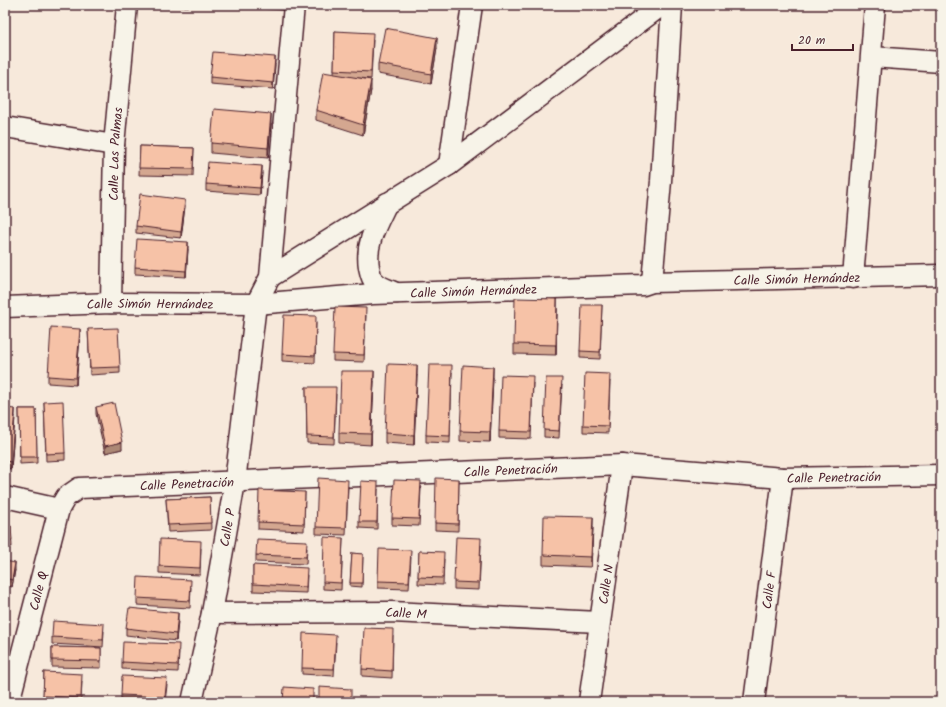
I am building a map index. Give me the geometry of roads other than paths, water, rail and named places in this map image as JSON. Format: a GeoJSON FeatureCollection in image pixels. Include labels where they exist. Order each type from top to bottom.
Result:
{"type":"FeatureCollection","features":[{"type":"Feature","properties":{"kind":"street","name":"Calle Las Palmas"},"geometry":{"type":"LineString","coordinates":[[111,303],[114,145],[127,5]]}},
{"type":"Feature","properties":{"kind":"street"},"geometry":{"type":"LineString","coordinates":[[256,304],[270,277],[294,5]]}},
{"type":"Feature","properties":{"kind":"street"},"geometry":{"type":"LineString","coordinates":[[448,165],[472,5]]}},
{"type":"Feature","properties":{"kind":"street"},"geometry":{"type":"LineString","coordinates":[[270,277],[448,165],[662,5]]}},
{"type":"Feature","properties":{"kind":"street"},"geometry":{"type":"LineString","coordinates":[[652,282],[661,181],[672,5]]}},
{"type":"Feature","properties":{"kind":"street"},"geometry":{"type":"LineString","coordinates":[[853,278],[875,5]]}},
{"type":"Feature","properties":{"kind":"street"},"geometry":{"type":"LineString","coordinates":[[872,56],[941,62]]}},
{"type":"Feature","properties":{"kind":"street"},"geometry":{"type":"LineString","coordinates":[[5,127],[114,145]]}},
{"type":"Feature","properties":{"kind":"street"},"geometry":{"type":"LineString","coordinates":[[388,203],[371,237],[368,253],[368,264],[370,274],[374,282],[396,293]]}},
{"type":"Feature","properties":{"kind":"street","name":"Calle Simón Hernández"},"geometry":{"type":"LineString","coordinates":[[5,307],[111,303],[256,304],[373,294],[643,285],[652,282],[941,275]]}},
{"type":"Feature","properties":{"kind":"street","name":"Calle P"},"geometry":{"type":"LineString","coordinates":[[192,702],[212,613],[235,482],[256,304]]}},
{"type":"Feature","properties":{"kind":"street","name":"Calle Penetración"},"geometry":{"type":"LineString","coordinates":[[79,488],[622,465],[782,478],[941,475]]}},
{"type":"Feature","properties":{"kind":"street","name":"Calle N"},"geometry":{"type":"LineString","coordinates":[[589,702],[622,465]]}},
{"type":"Feature","properties":{"kind":"street","name":"Calle F"},"geometry":{"type":"LineString","coordinates":[[754,702],[782,478]]}},
{"type":"Feature","properties":{"kind":"street","name":"Calle Q"},"geometry":{"type":"LineString","coordinates":[[9,702],[59,509],[66,497],[79,488]]}},
{"type":"Feature","properties":{"kind":"street"},"geometry":{"type":"LineString","coordinates":[[5,498],[59,509]]}},
{"type":"Feature","properties":{"kind":"street","name":"Calle M"},"geometry":{"type":"LineString","coordinates":[[212,613],[392,612],[599,622]]}}]}
